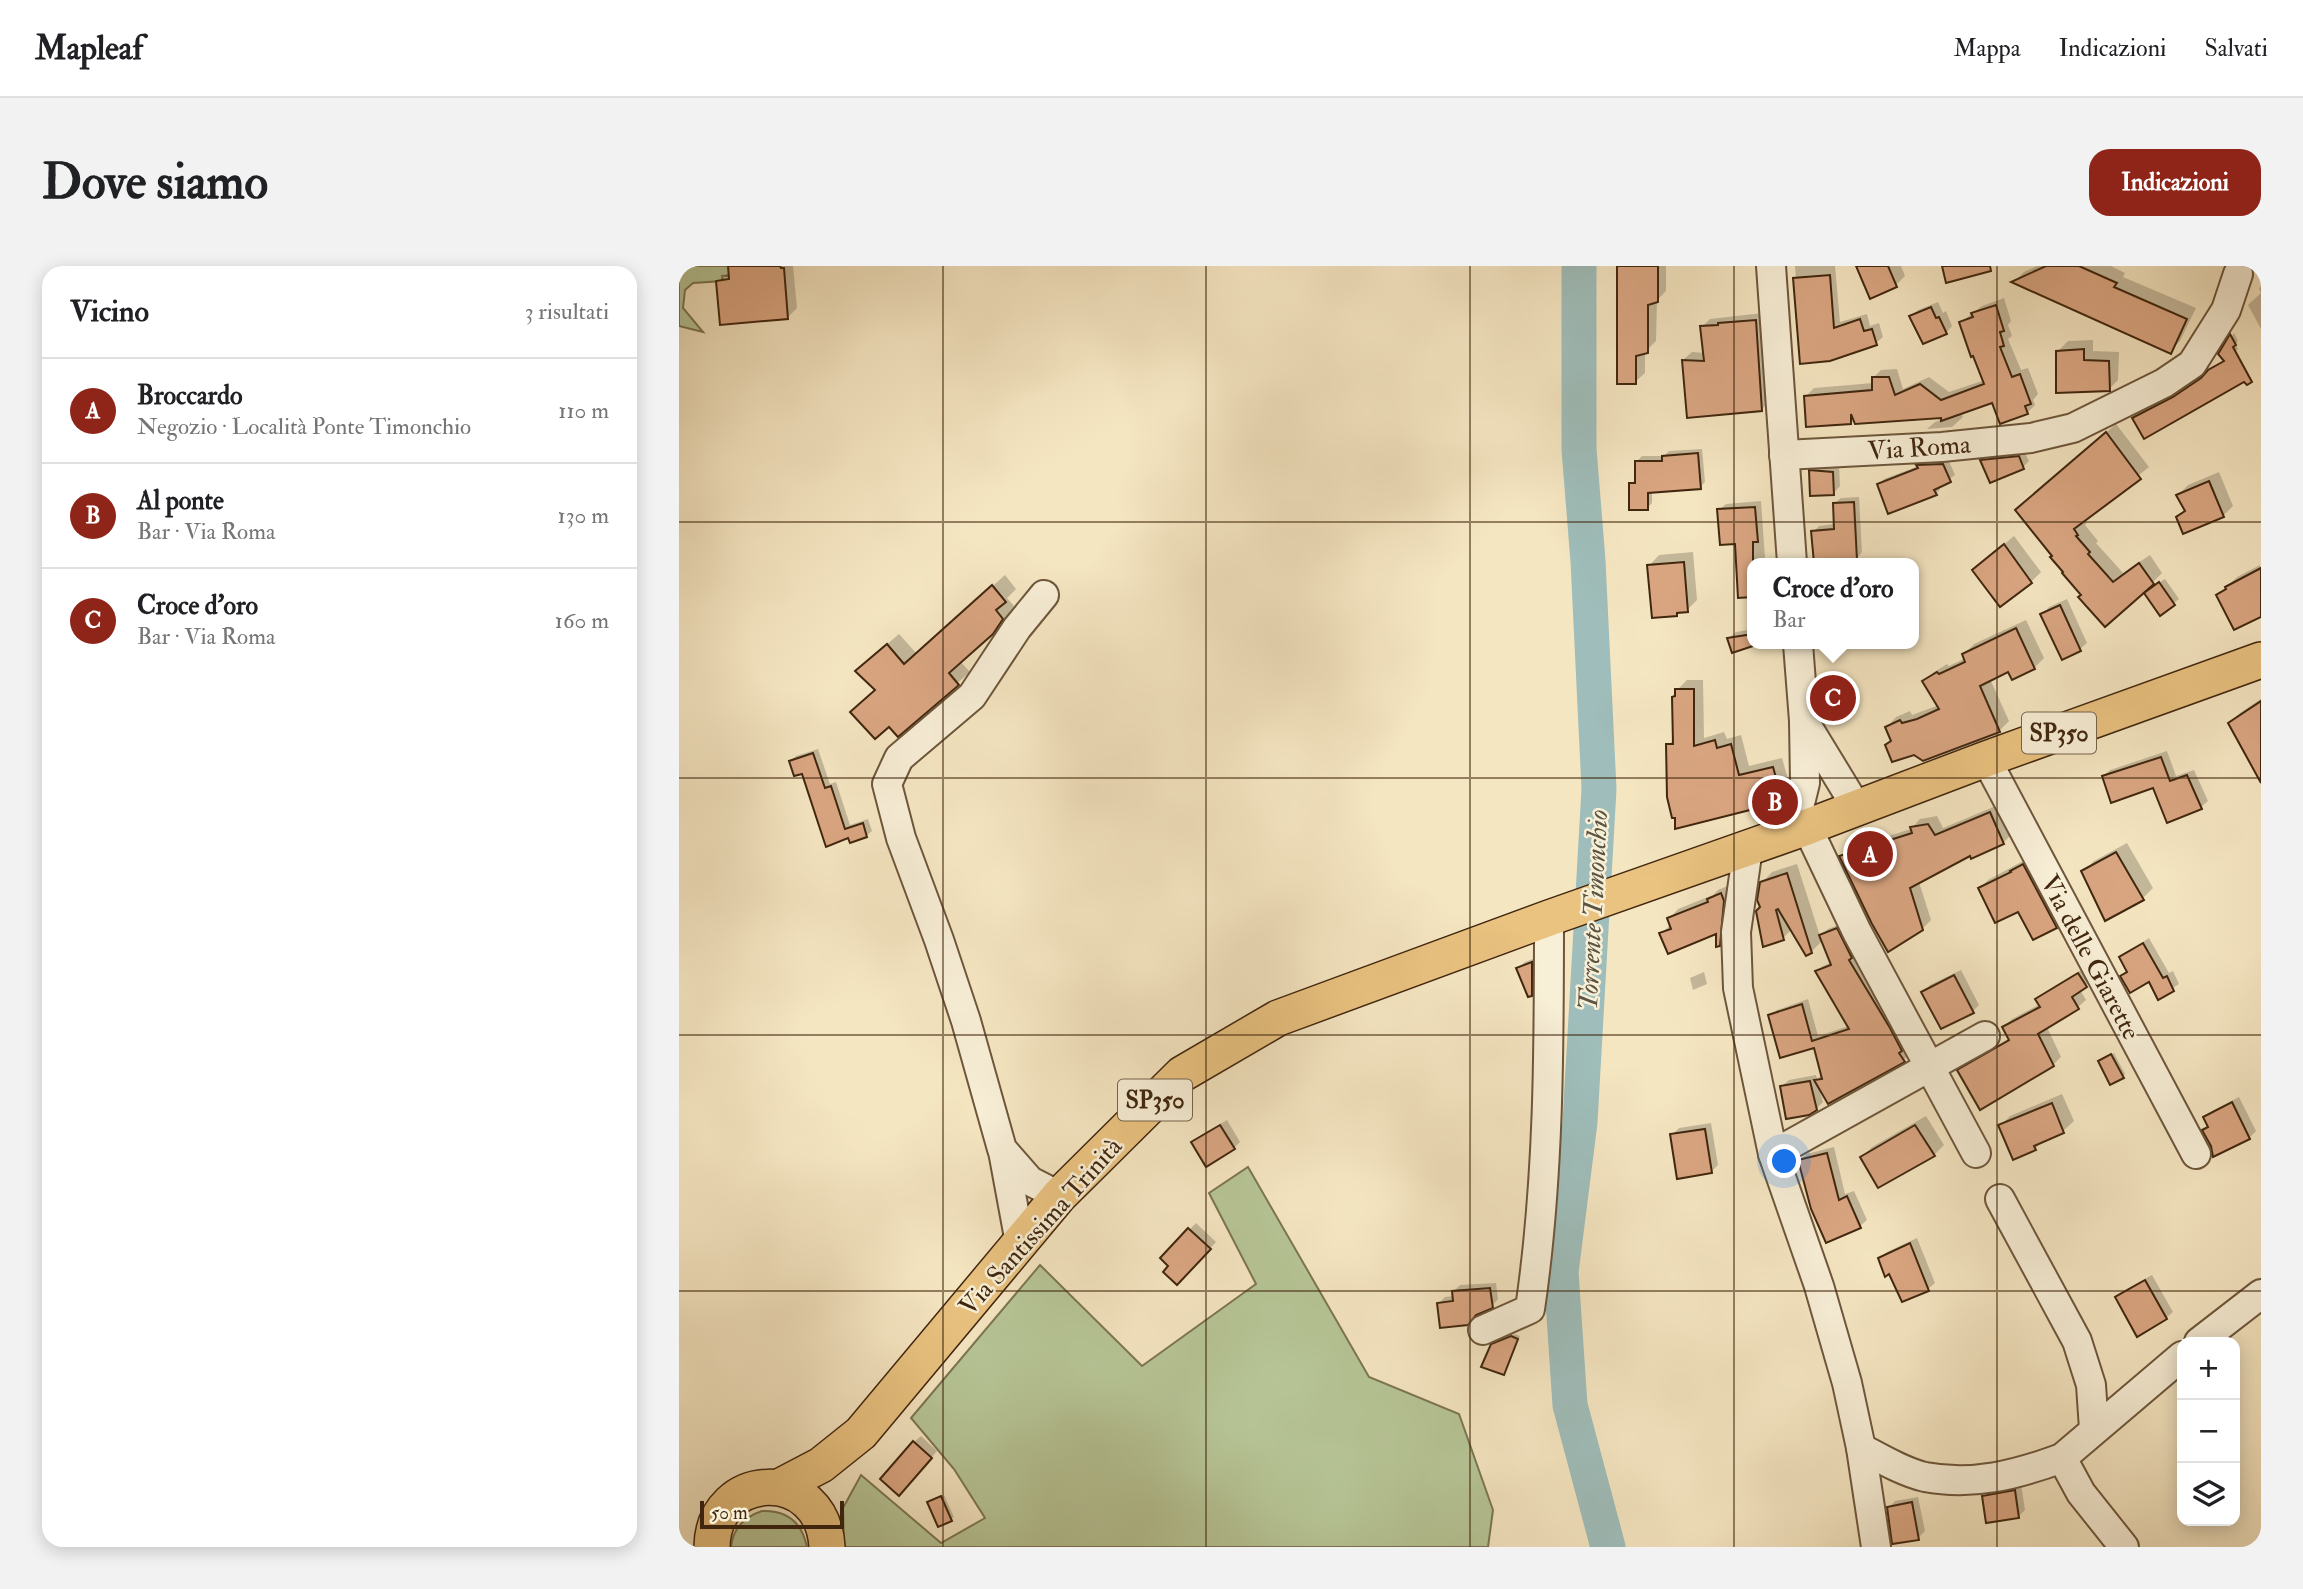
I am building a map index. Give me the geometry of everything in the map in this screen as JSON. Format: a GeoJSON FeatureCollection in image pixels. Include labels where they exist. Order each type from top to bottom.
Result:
{"type":"FeatureCollection","features":[{"type":"Feature","properties":{"kind":"main road","name":"SP350"},"geometry":{"type":"LineString","coordinates":[[1748,848],[2261,660]]}},
{"type":"Feature","properties":{"kind":"main road","name":"Via Santissima Trinità"},"geometry":{"type":"LineString","coordinates":[[779,1487],[821,1465],[861,1433],[1059,1196],[1182,1074],[1278,1018],[1748,848]]}},
{"type":"Feature","properties":{"kind":"main road","name":"Via Santissima Trinità"},"geometry":{"type":"LineString","coordinates":[[825,1534],[838,1477],[861,1433]]}},
{"type":"Feature","properties":{"kind":"main road","name":"Via Santissima Trinità"},"geometry":{"type":"LineString","coordinates":[[712,1547],[712,1534],[718,1517],[729,1503],[744,1493],[761,1487],[779,1487],[805,1499],[815,1509],[825,1534]]}},
{"type":"Feature","properties":{"kind":"street"},"geometry":{"type":"LineString","coordinates":[[1771,266],[1792,558]]}},
{"type":"Feature","properties":{"kind":"street","name":"Via Roma"},"geometry":{"type":"LineString","coordinates":[[1783,455],[1942,447],[2031,438],[2073,428],[2164,383],[2192,364],[2226,310],[2240,269]]}},
{"type":"Feature","properties":{"kind":"street"},"geometry":{"type":"LineString","coordinates":[[1020,1242],[1002,1149],[962,1010],[901,838],[887,783],[899,758],[972,696],[1017,628],[1044,594]]}},
{"type":"Feature","properties":{"kind":"street"},"geometry":{"type":"LineString","coordinates":[[1798,649],[1805,783],[1823,821]]}},
{"type":"Feature","properties":{"kind":"street"},"geometry":{"type":"LineString","coordinates":[[1804,721],[1823,821]]}},
{"type":"Feature","properties":{"kind":"street","name":"Via delle Giarette"},"geometry":{"type":"LineString","coordinates":[[1986,759],[2196,1154]]}},
{"type":"Feature","properties":{"kind":"street"},"geometry":{"type":"LineString","coordinates":[[1805,783],[1818,796],[1857,932],[1976,1153]]}},
{"type":"Feature","properties":{"kind":"street"},"geometry":{"type":"LineString","coordinates":[[1748,848],[1736,932],[1738,988],[1773,1154],[1819,1286],[1847,1383],[1861,1448],[1876,1547]]}},
{"type":"Feature","properties":{"kind":"street"},"geometry":{"type":"LineString","coordinates":[[1483,1330],[1530,1309],[1536,1269],[1549,1085],[1552,917]]}},
{"type":"Feature","properties":{"kind":"street"},"geometry":{"type":"LineString","coordinates":[[1773,1154],[1985,1036]]}},
{"type":"Feature","properties":{"kind":"street"},"geometry":{"type":"LineString","coordinates":[[1002,1149],[1030,1181],[1059,1196]]}},
{"type":"Feature","properties":{"kind":"street"},"geometry":{"type":"LineString","coordinates":[[2000,1199],[2077,1341],[2091,1385],[2094,1429]]}},
{"type":"Feature","properties":{"kind":"street"},"geometry":{"type":"LineString","coordinates":[[2205,1337],[2261,1294]]}},
{"type":"Feature","properties":{"kind":"street"},"geometry":{"type":"LineString","coordinates":[[1861,1448],[1923,1476],[1971,1482],[2013,1474],[2062,1458],[2177,1360]]}},
{"type":"Feature","properties":{"kind":"street"},"geometry":{"type":"LineString","coordinates":[[2062,1458],[2081,1493],[2125,1547]]}},
{"type":"Feature","properties":{"kind":"green space"},"geometry":{"type":"Polygon","coordinates":[[[679,266],[746,266],[736,275],[722,276],[723,281],[693,283],[685,290],[683,308],[703,332],[679,326],[679,266]]]}},
{"type":"Feature","properties":{"kind":"green space"},"geometry":{"type":"Polygon","coordinates":[[[1248,1167],[1369,1377],[1459,1414],[1493,1510],[1488,1547],[844,1547],[843,1508],[861,1475],[941,1543],[985,1518],[954,1469],[911,1418],[1040,1265],[1142,1366],[1256,1284],[1209,1193],[1248,1167]]]}},
{"type":"Feature","properties":{"kind":"green space"},"geometry":{"type":"Polygon","coordinates":[[[762,1511],[779,1513],[792,1520],[801,1531],[807,1547],[731,1547],[734,1534],[741,1524],[762,1511]]]}},
{"type":"Feature","properties":{"kind":"building"},"geometry":{"type":"Polygon","coordinates":[[[728,266],[784,268],[788,319],[720,325],[716,281],[729,279],[728,266]]]}},
{"type":"Feature","properties":{"kind":"building"},"geometry":{"type":"Polygon","coordinates":[[[1617,266],[1658,266],[1658,302],[1648,305],[1648,353],[1636,356],[1636,384],[1617,384],[1617,266]]]}},
{"type":"Feature","properties":{"kind":"building"},"geometry":{"type":"Polygon","coordinates":[[[1856,266],[1888,266],[1897,287],[1870,299],[1856,266]]]}},
{"type":"Feature","properties":{"kind":"building"},"geometry":{"type":"Polygon","coordinates":[[[1942,266],[1990,266],[1991,271],[1946,283],[1942,266]]]}},
{"type":"Feature","properties":{"kind":"building"},"geometry":{"type":"Polygon","coordinates":[[[2046,266],[2079,266],[2117,283],[2114,287],[2187,319],[2171,354],[2011,282],[2046,266]]]}},
{"type":"Feature","properties":{"kind":"building"},"geometry":{"type":"Polygon","coordinates":[[[1830,275],[1834,328],[1860,319],[1864,331],[1872,329],[1877,345],[1830,361],[1800,364],[1793,278],[1830,275]]]}},
{"type":"Feature","properties":{"kind":"building"},"geometry":{"type":"Polygon","coordinates":[[[1996,305],[2004,331],[2000,332],[2004,346],[2000,347],[2012,377],[2020,374],[2031,404],[2025,406],[2028,414],[2000,424],[1992,403],[1941,421],[1941,418],[1855,424],[1851,414],[1851,424],[1806,427],[1804,396],[1872,390],[1872,377],[1889,377],[1895,395],[1920,384],[1941,400],[1984,384],[1959,322],[1973,317],[1971,313],[1996,305]]]}},
{"type":"Feature","properties":{"kind":"building"},"geometry":{"type":"Polygon","coordinates":[[[1931,307],[1947,334],[1923,344],[1909,316],[1931,307]]]}},
{"type":"Feature","properties":{"kind":"building"},"geometry":{"type":"Polygon","coordinates":[[[1756,320],[1762,411],[1687,418],[1682,360],[1704,361],[1700,326],[1756,320]]]}},
{"type":"Feature","properties":{"kind":"building"},"geometry":{"type":"Polygon","coordinates":[[[2230,334],[2236,345],[2233,347],[2252,382],[2247,385],[2244,382],[2144,439],[2132,418],[2173,397],[2224,361],[2218,354],[2230,334]]]}},
{"type":"Feature","properties":{"kind":"building"},"geometry":{"type":"Polygon","coordinates":[[[2084,349],[2084,360],[2109,361],[2110,391],[2056,393],[2056,351],[2084,349]]]}},
{"type":"Feature","properties":{"kind":"building"},"geometry":{"type":"Polygon","coordinates":[[[2106,432],[2141,479],[2074,529],[2078,535],[2076,536],[2113,582],[2139,563],[2154,584],[2105,627],[2078,597],[2081,595],[2015,510],[2106,432]]]}},
{"type":"Feature","properties":{"kind":"building"},"geometry":{"type":"Polygon","coordinates":[[[1698,453],[1701,489],[1648,493],[1648,510],[1629,510],[1629,483],[1635,483],[1635,461],[1662,461],[1662,456],[1698,453]]]}},
{"type":"Feature","properties":{"kind":"building"},"geometry":{"type":"Polygon","coordinates":[[[2019,456],[2024,469],[1990,483],[1980,460],[2019,456]]]}},
{"type":"Feature","properties":{"kind":"building"},"geometry":{"type":"Polygon","coordinates":[[[1943,464],[1951,482],[1934,490],[1937,495],[1888,514],[1877,484],[1918,468],[1916,465],[1943,464]]]}},
{"type":"Feature","properties":{"kind":"building"},"geometry":{"type":"Polygon","coordinates":[[[1809,470],[1833,472],[1834,495],[1810,496],[1809,470]]]}},
{"type":"Feature","properties":{"kind":"building"},"geometry":{"type":"Polygon","coordinates":[[[2209,481],[2224,517],[2183,534],[2176,517],[2185,511],[2176,495],[2209,481]]]}},
{"type":"Feature","properties":{"kind":"building"},"geometry":{"type":"Polygon","coordinates":[[[1854,502],[1857,558],[1814,558],[1811,531],[1834,529],[1833,503],[1854,502]]]}},
{"type":"Feature","properties":{"kind":"building"},"geometry":{"type":"Polygon","coordinates":[[[1755,507],[1758,542],[1753,542],[1753,558],[1747,558],[1747,597],[1738,598],[1735,544],[1720,545],[1717,509],[1755,507]]]}},
{"type":"Feature","properties":{"kind":"building"},"geometry":{"type":"Polygon","coordinates":[[[2004,544],[2032,583],[2000,607],[1972,570],[2004,544]]]}},
{"type":"Feature","properties":{"kind":"building"},"geometry":{"type":"Polygon","coordinates":[[[1684,562],[1688,612],[1677,613],[1677,616],[1652,618],[1647,565],[1684,562]]]}},
{"type":"Feature","properties":{"kind":"building"},"geometry":{"type":"Polygon","coordinates":[[[2261,568],[2261,617],[2234,630],[2216,595],[2226,589],[2225,587],[2261,568]]]}},
{"type":"Feature","properties":{"kind":"building"},"geometry":{"type":"Polygon","coordinates":[[[2159,582],[2175,605],[2160,616],[2144,593],[2159,582]]]}},
{"type":"Feature","properties":{"kind":"building"},"geometry":{"type":"Polygon","coordinates":[[[992,585],[1006,602],[996,610],[1003,619],[993,634],[949,673],[959,685],[898,737],[889,727],[875,739],[850,712],[875,690],[855,671],[887,644],[904,664],[992,585]]]}},
{"type":"Feature","properties":{"kind":"building"},"geometry":{"type":"Polygon","coordinates":[[[2060,605],[2081,651],[2062,660],[2040,614],[2060,605]]]}},
{"type":"Feature","properties":{"kind":"building"},"geometry":{"type":"Polygon","coordinates":[[[2016,628],[2035,669],[2012,680],[2008,672],[1980,686],[2000,732],[1923,761],[1914,755],[1892,762],[1885,745],[1891,741],[1885,727],[1900,720],[1902,723],[1917,719],[1939,709],[1922,681],[1937,672],[1939,674],[1965,662],[1962,654],[2016,628]]]}},
{"type":"Feature","properties":{"kind":"building"},"geometry":{"type":"Polygon","coordinates":[[[1747,635],[1747,648],[1732,653],[1727,638],[1747,635]]]}},
{"type":"Feature","properties":{"kind":"building"},"geometry":{"type":"Polygon","coordinates":[[[1843,685],[1846,709],[1826,712],[1823,687],[1843,685]]]}},
{"type":"Feature","properties":{"kind":"building"},"geometry":{"type":"Polygon","coordinates":[[[1675,689],[1694,689],[1694,746],[1715,740],[1717,748],[1731,744],[1739,775],[1773,767],[1783,803],[1781,809],[1756,816],[1754,809],[1675,829],[1675,818],[1672,818],[1667,797],[1666,744],[1673,744],[1672,697],[1675,696],[1675,689]]]}},
{"type":"Feature","properties":{"kind":"building"},"geometry":{"type":"Polygon","coordinates":[[[2261,701],[2261,783],[2228,723],[2261,701]]]}},
{"type":"Feature","properties":{"kind":"building"},"geometry":{"type":"Polygon","coordinates":[[[813,753],[825,788],[831,786],[845,829],[863,823],[867,837],[850,843],[848,838],[826,847],[802,774],[794,776],[789,761],[813,753]]]}},
{"type":"Feature","properties":{"kind":"building"},"geometry":{"type":"Polygon","coordinates":[[[2161,757],[2170,781],[2187,775],[2202,809],[2167,823],[2153,788],[2111,803],[2102,776],[2161,757]]]}},
{"type":"Feature","properties":{"kind":"building"},"geometry":{"type":"Polygon","coordinates":[[[1990,812],[2004,844],[1971,859],[1970,856],[1910,888],[1923,930],[1888,952],[1839,856],[1912,833],[1910,827],[1928,824],[1935,835],[1990,812]]]}},
{"type":"Feature","properties":{"kind":"building"},"geometry":{"type":"Polygon","coordinates":[[[2116,852],[2144,900],[2105,921],[2081,871],[2116,852]]]}},
{"type":"Feature","properties":{"kind":"building"},"geometry":{"type":"Polygon","coordinates":[[[2023,864],[2057,928],[2033,940],[2018,912],[1995,923],[1978,888],[2023,864]]]}},
{"type":"Feature","properties":{"kind":"building"},"geometry":{"type":"Polygon","coordinates":[[[1787,873],[1812,953],[1806,956],[1778,909],[1776,910],[1784,940],[1763,947],[1756,911],[1760,907],[1757,900],[1760,882],[1787,873]]]}},
{"type":"Feature","properties":{"kind":"building"},"geometry":{"type":"Polygon","coordinates":[[[1721,893],[1724,901],[1720,946],[1716,947],[1716,934],[1668,954],[1659,933],[1671,929],[1667,918],[1708,902],[1707,899],[1721,893]]]}},
{"type":"Feature","properties":{"kind":"building"},"geometry":{"type":"Polygon","coordinates":[[[1837,928],[1852,958],[1849,960],[1890,1028],[1905,1062],[1828,1104],[1814,1080],[1822,1079],[1814,1048],[1780,1058],[1768,1015],[1802,1004],[1812,1041],[1849,1029],[1815,971],[1831,965],[1819,935],[1837,928]]]}},
{"type":"Feature","properties":{"kind":"building"},"geometry":{"type":"Polygon","coordinates":[[[2143,943],[2163,978],[2167,976],[2174,991],[2158,1000],[2149,982],[2130,993],[2120,976],[2127,972],[2119,957],[2143,943]]]}},
{"type":"Feature","properties":{"kind":"building"},"geometry":{"type":"Polygon","coordinates":[[[1532,962],[1532,996],[1528,997],[1516,968],[1532,962]]]}},
{"type":"Feature","properties":{"kind":"building"},"geometry":{"type":"Polygon","coordinates":[[[2078,973],[2087,987],[2072,997],[2079,1009],[2038,1034],[2054,1066],[1980,1110],[1957,1070],[2009,1040],[2002,1027],[2040,1007],[2035,999],[2078,973]]]}},
{"type":"Feature","properties":{"kind":"building"},"geometry":{"type":"Polygon","coordinates":[[[1954,975],[1974,1013],[1941,1029],[1921,992],[1954,975]]]}},
{"type":"Feature","properties":{"kind":"building"},"geometry":{"type":"Polygon","coordinates":[[[2111,1054],[2124,1078],[2110,1085],[2098,1061],[2111,1054]]]}},
{"type":"Feature","properties":{"kind":"building"},"geometry":{"type":"Polygon","coordinates":[[[1810,1081],[1817,1110],[1809,1115],[1786,1119],[1780,1086],[1810,1081]]]}},
{"type":"Feature","properties":{"kind":"building"},"geometry":{"type":"Polygon","coordinates":[[[2232,1102],[2250,1139],[2213,1157],[2211,1146],[2202,1130],[2208,1127],[2203,1117],[2232,1102]]]}},
{"type":"Feature","properties":{"kind":"building"},"geometry":{"type":"Polygon","coordinates":[[[2052,1103],[2064,1133],[2034,1146],[2036,1150],[2013,1160],[1998,1125],[2052,1103]]]}},
{"type":"Feature","properties":{"kind":"building"},"geometry":{"type":"Polygon","coordinates":[[[1220,1125],[1235,1149],[1206,1167],[1191,1142],[1220,1125]]]}},
{"type":"Feature","properties":{"kind":"building"},"geometry":{"type":"Polygon","coordinates":[[[1915,1125],[1935,1156],[1878,1188],[1860,1157],[1915,1125]]]}},
{"type":"Feature","properties":{"kind":"building"},"geometry":{"type":"Polygon","coordinates":[[[1705,1129],[1712,1173],[1677,1179],[1670,1134],[1705,1129]]]}},
{"type":"Feature","properties":{"kind":"building"},"geometry":{"type":"Polygon","coordinates":[[[1827,1153],[1839,1200],[1847,1196],[1861,1228],[1826,1243],[1811,1209],[1798,1160],[1827,1153]]]}},
{"type":"Feature","properties":{"kind":"building"},"geometry":{"type":"Polygon","coordinates":[[[1188,1228],[1211,1249],[1177,1285],[1163,1272],[1168,1266],[1160,1258],[1188,1228]]]}},
{"type":"Feature","properties":{"kind":"building"},"geometry":{"type":"Polygon","coordinates":[[[1910,1243],[1929,1291],[1902,1302],[1889,1274],[1885,1277],[1878,1258],[1910,1243]]]}},
{"type":"Feature","properties":{"kind":"building"},"geometry":{"type":"Polygon","coordinates":[[[2145,1280],[2167,1319],[2137,1337],[2115,1297],[2145,1280]]]}},
{"type":"Feature","properties":{"kind":"building"},"geometry":{"type":"Polygon","coordinates":[[[1490,1288],[1493,1308],[1476,1315],[1468,1325],[1440,1328],[1437,1303],[1453,1301],[1452,1291],[1490,1288]]]}},
{"type":"Feature","properties":{"kind":"building"},"geometry":{"type":"Polygon","coordinates":[[[1511,1336],[1518,1339],[1504,1375],[1481,1367],[1491,1344],[1511,1336]]]}},
{"type":"Feature","properties":{"kind":"building"},"geometry":{"type":"Polygon","coordinates":[[[913,1441],[932,1458],[899,1496],[880,1479],[913,1441]]]}},
{"type":"Feature","properties":{"kind":"building"},"geometry":{"type":"Polygon","coordinates":[[[2015,1490],[2019,1518],[1986,1523],[1982,1496],[2015,1490]]]}},
{"type":"Feature","properties":{"kind":"building"},"geometry":{"type":"Polygon","coordinates":[[[941,1496],[952,1521],[938,1527],[927,1502],[941,1496]]]}},
{"type":"Feature","properties":{"kind":"building"},"geometry":{"type":"Polygon","coordinates":[[[1912,1502],[1919,1540],[1892,1544],[1887,1507],[1912,1502]]]}},
{"type":"Feature","properties":{"kind":"waterway","name":"Torrente Timonchio"},"geometry":{"type":"LineString","coordinates":[[1579,266],[1579,449],[1588,561],[1599,789],[1580,1122],[1561,1272],[1570,1405],[1608,1547]]}},
{"type":"Feature","properties":{"kind":"place","name":"Croce d'oro"},"geometry":{"type":"Point","coordinates":[1833,698]}},
{"type":"Feature","properties":{"kind":"place","name":"Al ponte"},"geometry":{"type":"Point","coordinates":[1775,802]}},
{"type":"Feature","properties":{"kind":"place","name":"Broccardo"},"geometry":{"type":"Point","coordinates":[1870,854]}}]}
